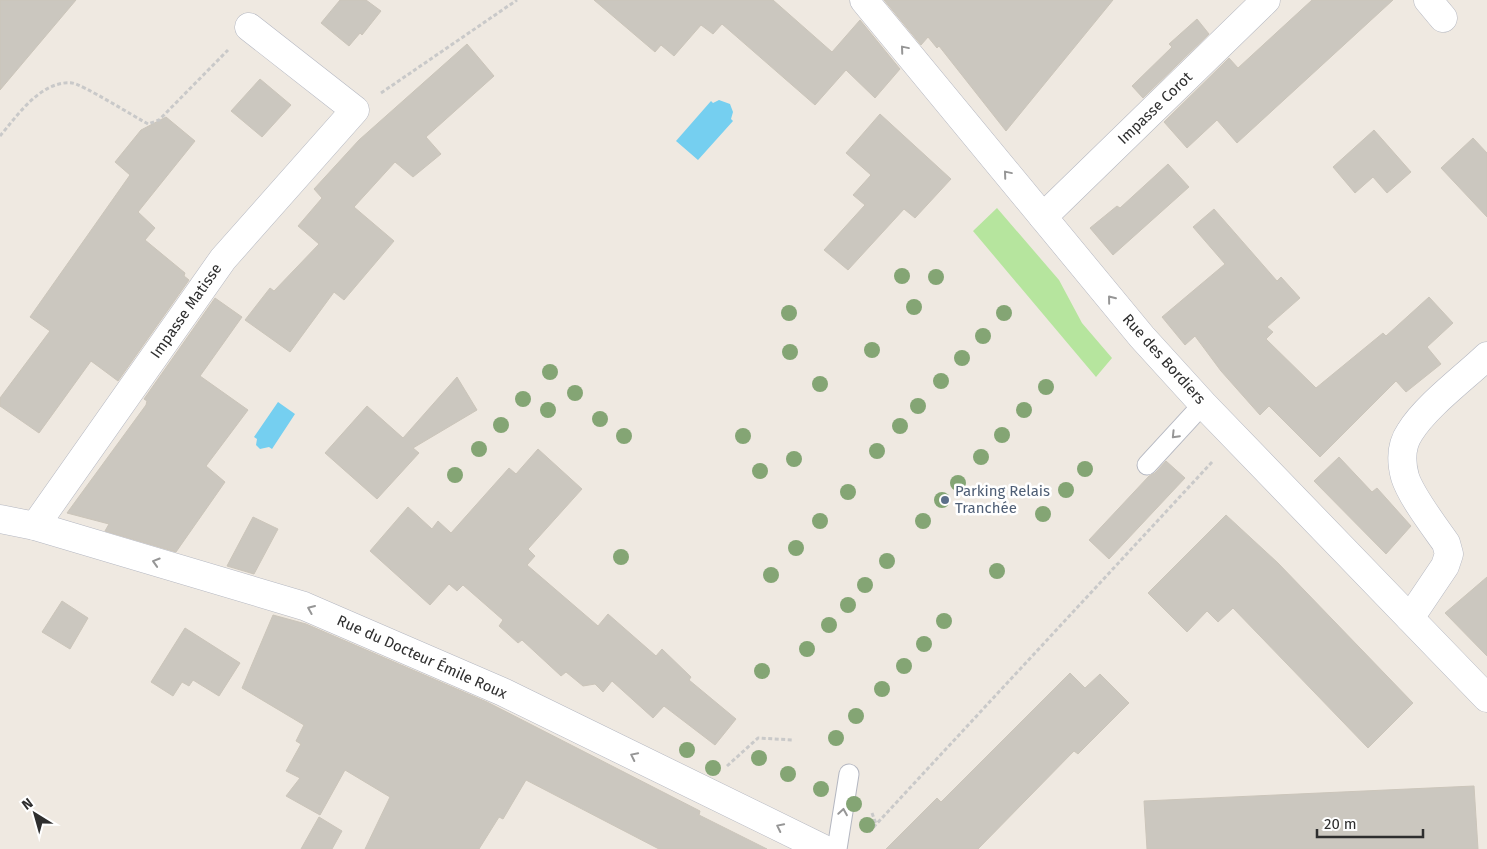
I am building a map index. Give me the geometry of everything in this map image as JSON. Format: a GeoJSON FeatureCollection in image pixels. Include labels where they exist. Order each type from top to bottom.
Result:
{"type":"FeatureCollection","features":[{"type":"Feature","properties":{"kind":"street","name":"Rue des Bordiers"},"geometry":{"type":"LineString","coordinates":[[864,0],[1153,350],[1487,698]]}},
{"type":"Feature","properties":{"kind":"street","name":"Impasse Corot"},"geometry":{"type":"LineString","coordinates":[[1043,217],[1266,0]]}},
{"type":"Feature","properties":{"kind":"street"},"geometry":{"type":"LineString","coordinates":[[249,28],[355,110]]}},
{"type":"Feature","properties":{"kind":"street","name":"Impasse Matisse"},"geometry":{"type":"LineString","coordinates":[[34,526],[223,259],[355,110]]}},
{"type":"Feature","properties":{"kind":"street"},"geometry":{"type":"LineString","coordinates":[[1410,618],[1445,566],[1449,554],[1446,543],[1406,479],[1402,462],[1403,449],[1409,433],[1420,419],[1487,356]]}},
{"type":"Feature","properties":{"kind":"street","name":"Rue du Docteur Émile Roux"},"geometry":{"type":"LineString","coordinates":[[0,519],[34,526],[304,606],[503,692],[824,849]]}},
{"type":"Feature","properties":{"kind":"lane"},"geometry":{"type":"LineString","coordinates":[[1147,465],[1204,404]]}},
{"type":"Feature","properties":{"kind":"lane"},"geometry":{"type":"LineString","coordinates":[[837,849],[849,774]]}},
{"type":"Feature","properties":{"kind":"path"},"geometry":{"type":"LineString","coordinates":[[355,110],[412,74],[517,0]]}},
{"type":"Feature","properties":{"kind":"path"},"geometry":{"type":"LineString","coordinates":[[0,136],[20,112],[38,96],[54,85],[73,83],[148,124],[159,120],[249,28]]}},
{"type":"Feature","properties":{"kind":"path"},"geometry":{"type":"LineString","coordinates":[[865,837],[1235,437]]}},
{"type":"Feature","properties":{"kind":"path"},"geometry":{"type":"LineString","coordinates":[[706,791],[714,778],[758,738],[793,740]]}},
{"type":"Feature","properties":{"kind":"green space"},"geometry":{"type":"Polygon","coordinates":[[[997,208],[1059,280],[1082,323],[1112,358],[1096,377],[973,231],[997,208]]]}},
{"type":"Feature","properties":{"kind":"water"},"geometry":{"type":"Polygon","coordinates":[[[719,100],[730,104],[733,112],[731,119],[733,121],[698,160],[676,141],[711,101],[713,103],[719,100]]]}},
{"type":"Feature","properties":{"kind":"water"},"geometry":{"type":"Polygon","coordinates":[[[278,402],[295,414],[272,449],[269,447],[260,449],[256,445],[257,439],[254,437],[278,402]]]}},
{"type":"Feature","properties":{"kind":"building"},"geometry":{"type":"Polygon","coordinates":[[[0,0],[76,0],[0,90],[0,0]]]}},
{"type":"Feature","properties":{"kind":"building"},"geometry":{"type":"Polygon","coordinates":[[[340,0],[366,0],[381,11],[362,35],[360,33],[349,46],[321,23],[340,0]]]}},
{"type":"Feature","properties":{"kind":"building"},"geometry":{"type":"Polygon","coordinates":[[[594,0],[773,0],[832,52],[860,20],[900,69],[875,98],[846,70],[815,105],[722,24],[713,34],[701,25],[674,56],[661,45],[655,52],[594,0]]]}},
{"type":"Feature","properties":{"kind":"building"},"geometry":{"type":"Polygon","coordinates":[[[884,0],[1113,0],[1006,131],[939,46],[937,48],[928,37],[921,45],[884,0]]]}},
{"type":"Feature","properties":{"kind":"building"},"geometry":{"type":"Polygon","coordinates":[[[1312,0],[1393,0],[1237,143],[1217,120],[1187,148],[1164,122],[1229,58],[1238,68],[1312,0]]]}},
{"type":"Feature","properties":{"kind":"building"},"geometry":{"type":"Polygon","coordinates":[[[1197,19],[1209,34],[1143,98],[1132,86],[1172,47],[1169,44],[1197,19]]]}},
{"type":"Feature","properties":{"kind":"building"},"geometry":{"type":"Polygon","coordinates":[[[467,44],[494,76],[426,137],[441,154],[413,177],[395,162],[354,207],[394,241],[344,300],[334,292],[290,352],[245,320],[270,288],[274,291],[319,244],[298,226],[322,198],[314,189],[359,140],[467,44]]]}},
{"type":"Feature","properties":{"kind":"building"},"geometry":{"type":"Polygon","coordinates":[[[260,79],[291,105],[262,137],[231,111],[260,79]]]}},
{"type":"Feature","properties":{"kind":"building"},"geometry":{"type":"Polygon","coordinates":[[[880,114],[951,179],[915,218],[904,209],[848,270],[824,250],[865,205],[853,195],[871,175],[846,153],[880,114]]]}},
{"type":"Feature","properties":{"kind":"building"},"geometry":{"type":"Polygon","coordinates":[[[166,117],[195,141],[138,212],[155,228],[145,240],[185,273],[184,276],[189,280],[118,381],[91,361],[39,433],[0,406],[0,398],[50,331],[30,317],[130,175],[115,162],[141,130],[166,117]]]}},
{"type":"Feature","properties":{"kind":"building"},"geometry":{"type":"Polygon","coordinates":[[[1374,130],[1411,172],[1387,193],[1373,177],[1355,193],[1333,167],[1374,130]]]}},
{"type":"Feature","properties":{"kind":"building"},"geometry":{"type":"Polygon","coordinates":[[[1473,138],[1487,153],[1487,217],[1441,168],[1473,138]]]}},
{"type":"Feature","properties":{"kind":"building"},"geometry":{"type":"Polygon","coordinates":[[[1168,164],[1189,187],[1113,255],[1090,228],[1117,206],[1120,208],[1168,164]]]}},
{"type":"Feature","properties":{"kind":"building"},"geometry":{"type":"Polygon","coordinates":[[[1214,209],[1277,281],[1281,277],[1300,298],[1267,327],[1273,332],[1266,339],[1316,388],[1383,333],[1386,336],[1429,297],[1453,323],[1427,347],[1441,364],[1406,392],[1396,381],[1320,457],[1269,406],[1260,415],[1221,371],[1195,336],[1185,345],[1162,317],[1225,264],[1193,227],[1214,209]]]}},
{"type":"Feature","properties":{"kind":"building"},"geometry":{"type":"Polygon","coordinates":[[[215,298],[242,317],[200,376],[248,410],[206,466],[225,482],[176,552],[105,531],[109,524],[67,513],[146,405],[147,401],[144,399],[215,298]]]}},
{"type":"Feature","properties":{"kind":"building"},"geometry":{"type":"Polygon","coordinates":[[[457,377],[477,410],[413,448],[419,453],[377,499],[325,453],[367,406],[403,438],[457,377]]]}},
{"type":"Feature","properties":{"kind":"building"},"geometry":{"type":"Polygon","coordinates":[[[538,449],[582,489],[528,549],[535,556],[527,565],[598,626],[608,614],[656,656],[662,649],[691,677],[689,680],[736,719],[715,745],[664,706],[653,718],[612,681],[603,692],[595,684],[583,686],[566,672],[561,676],[522,640],[518,643],[499,626],[503,620],[463,585],[457,591],[449,584],[430,605],[370,551],[408,507],[432,529],[438,521],[451,533],[509,468],[516,474],[538,449]]]}},
{"type":"Feature","properties":{"kind":"building"},"geometry":{"type":"Polygon","coordinates":[[[1339,457],[1372,492],[1377,488],[1411,526],[1386,554],[1314,481],[1339,457]]]}},
{"type":"Feature","properties":{"kind":"building"},"geometry":{"type":"Polygon","coordinates":[[[1166,461],[1185,478],[1109,559],[1089,540],[1149,476],[1155,473],[1166,461]]]}},
{"type":"Feature","properties":{"kind":"building"},"geometry":{"type":"Polygon","coordinates":[[[1226,515],[1278,563],[1413,703],[1368,748],[1233,608],[1218,622],[1207,611],[1187,632],[1148,593],[1226,515]]]}},
{"type":"Feature","properties":{"kind":"building"},"geometry":{"type":"Polygon","coordinates":[[[253,517],[278,529],[254,574],[227,566],[253,517]]]}},
{"type":"Feature","properties":{"kind":"building"},"geometry":{"type":"Polygon","coordinates":[[[1487,577],[1487,656],[1445,613],[1487,577]]]}},
{"type":"Feature","properties":{"kind":"building"},"geometry":{"type":"Polygon","coordinates":[[[62,601],[88,618],[70,649],[42,632],[62,601]]]}},
{"type":"Feature","properties":{"kind":"building"},"geometry":{"type":"Polygon","coordinates":[[[273,615],[306,624],[487,702],[700,811],[699,815],[767,849],[659,849],[526,780],[503,819],[499,817],[479,849],[365,849],[390,797],[345,770],[320,815],[286,796],[300,778],[286,771],[301,744],[296,741],[304,725],[242,688],[273,615]]]}},
{"type":"Feature","properties":{"kind":"building"},"geometry":{"type":"Polygon","coordinates":[[[185,628],[240,663],[219,696],[193,680],[189,686],[182,682],[173,696],[151,682],[185,628]]]}},
{"type":"Feature","properties":{"kind":"building"},"geometry":{"type":"Polygon","coordinates":[[[1070,673],[1085,688],[1100,674],[1129,703],[1078,754],[1074,751],[978,849],[886,849],[937,798],[941,802],[1070,673]]]}},
{"type":"Feature","properties":{"kind":"building"},"geometry":{"type":"Polygon","coordinates":[[[1474,786],[1478,849],[1147,849],[1144,801],[1474,786]]]}},
{"type":"Feature","properties":{"kind":"building"},"geometry":{"type":"Polygon","coordinates":[[[319,817],[342,831],[332,849],[301,849],[319,817]]]}},
{"type":"Feature","properties":{"kind":"place","name":"Parking Relais Tranchée"},"geometry":{"type":"Point","coordinates":[945,500]}}]}
